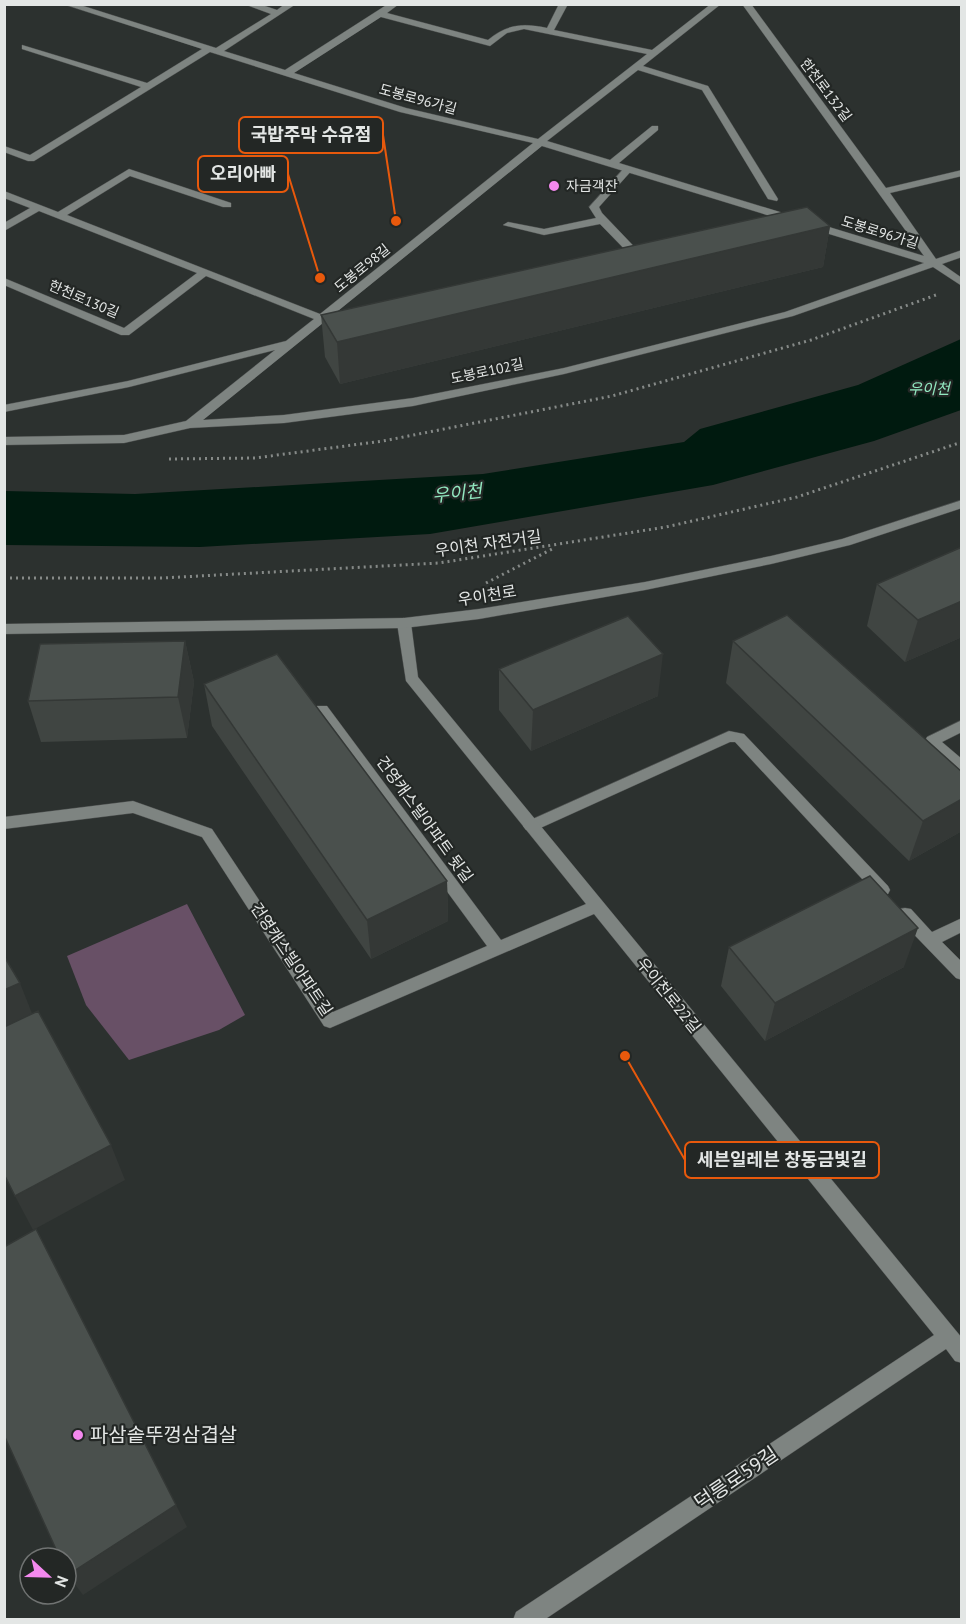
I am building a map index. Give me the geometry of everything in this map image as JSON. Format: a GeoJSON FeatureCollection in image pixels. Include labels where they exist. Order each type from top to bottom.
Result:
{"type":"FeatureCollection","features":[{"type":"Feature","properties":{"kind":"street","name":"도봉로96가길"},"geometry":{"type":"LineString","coordinates":[[67,4],[403,110],[540,142],[933,262]]}},
{"type":"Feature","properties":{"kind":"street"},"geometry":{"type":"LineString","coordinates":[[96,14],[113,4]]}},
{"type":"Feature","properties":{"kind":"street"},"geometry":{"type":"LineString","coordinates":[[248,4],[278,13]]}},
{"type":"Feature","properties":{"kind":"street"},"geometry":{"type":"LineString","coordinates":[[4,149],[31,159],[292,4]]}},
{"type":"Feature","properties":{"kind":"street"},"geometry":{"type":"LineString","coordinates":[[287,74],[395,4]]}},
{"type":"Feature","properties":{"kind":"street"},"geometry":{"type":"LineString","coordinates":[[550,30],[564,4]]}},
{"type":"Feature","properties":{"kind":"street","name":"도봉로98길"},"geometry":{"type":"LineString","coordinates":[[190,424],[540,142],[717,4]]}},
{"type":"Feature","properties":{"kind":"street","name":"한천로132길"},"geometry":{"type":"LineString","coordinates":[[746,4],[884,191],[933,262]]}},
{"type":"Feature","properties":{"kind":"street"},"geometry":{"type":"LineString","coordinates":[[380,14],[490,43],[504,31],[524,26],[654,53]]}},
{"type":"Feature","properties":{"kind":"street"},"geometry":{"type":"LineString","coordinates":[[25,47],[149,87]]}},
{"type":"Feature","properties":{"kind":"street"},"geometry":{"type":"LineString","coordinates":[[636,67],[705,88],[773,200]]}},
{"type":"Feature","properties":{"kind":"street"},"geometry":{"type":"LineString","coordinates":[[612,164],[655,128]]}},
{"type":"Feature","properties":{"kind":"street"},"geometry":{"type":"LineString","coordinates":[[628,169],[594,207],[597,214],[648,261],[630,264]]}},
{"type":"Feature","properties":{"kind":"street"},"geometry":{"type":"LineString","coordinates":[[60,215],[129,172],[227,205]]}},
{"type":"Feature","properties":{"kind":"street"},"geometry":{"type":"LineString","coordinates":[[884,191],[962,173]]}},
{"type":"Feature","properties":{"kind":"street"},"geometry":{"type":"LineString","coordinates":[[4,194],[322,318]]}},
{"type":"Feature","properties":{"kind":"street"},"geometry":{"type":"LineString","coordinates":[[4,228],[39,207]]}},
{"type":"Feature","properties":{"kind":"street"},"geometry":{"type":"LineString","coordinates":[[508,225],[544,232],[603,220]]}},
{"type":"Feature","properties":{"kind":"street","name":"도봉로102길"},"geometry":{"type":"LineString","coordinates":[[4,441],[124,439],[190,424],[284,419],[413,402],[564,371],[789,314],[962,253]]}},
{"type":"Feature","properties":{"kind":"street"},"geometry":{"type":"LineString","coordinates":[[933,262],[962,283]]}},
{"type":"Feature","properties":{"kind":"street","name":"한천로130길"},"geometry":{"type":"LineString","coordinates":[[4,281],[125,333],[205,272]]}},
{"type":"Feature","properties":{"kind":"street"},"geometry":{"type":"LineString","coordinates":[[4,409],[129,384],[291,343]]}},
{"type":"Feature","properties":{"kind":"street","name":"우이천로"},"geometry":{"type":"LineString","coordinates":[[4,629],[404,623],[589,596],[771,560],[845,542],[962,504]]}},
{"type":"Feature","properties":{"kind":"street","name":"우이천로22길"},"geometry":{"type":"LineString","coordinates":[[404,623],[411,678],[962,1354]]}},
{"type":"Feature","properties":{"kind":"street","name":"건영캐스빌아파트 뒷길"},"geometry":{"type":"LineString","coordinates":[[322,710],[498,948]]}},
{"type":"Feature","properties":{"kind":"street"},"geometry":{"type":"LineString","coordinates":[[962,725],[932,741],[962,768]]}},
{"type":"Feature","properties":{"kind":"street"},"geometry":{"type":"LineString","coordinates":[[531,826],[729,736],[739,738],[962,973]]}},
{"type":"Feature","properties":{"kind":"street","name":"건영캐스빌아파트길"},"geometry":{"type":"LineString","coordinates":[[4,823],[133,807],[207,833],[330,1020],[596,906]]}},
{"type":"Feature","properties":{"kind":"street"},"geometry":{"type":"LineString","coordinates":[[930,940],[962,924]]}},
{"type":"Feature","properties":{"kind":"street","name":"덕릉로59길"},"geometry":{"type":"LineString","coordinates":[[524,1620],[947,1337]]}},
{"type":"Feature","properties":{"kind":"path","name":"우이천 자전거길"},"geometry":{"type":"LineString","coordinates":[[4,578],[162,578],[450,561],[666,527],[797,497],[962,442]]}},
{"type":"Feature","properties":{"kind":"shaded area"},"geometry":{"type":"Polygon","coordinates":[[[187,904],[245,1015],[219,1030],[129,1060],[86,1005],[67,956],[187,904]]]}},
{"type":"Feature","properties":{"kind":"water","name":"우이천"},"geometry":{"type":"Polygon","coordinates":[[[961,339],[961,410],[874,441],[713,485],[430,534],[200,547],[5,545],[5,491],[135,494],[483,474],[684,442],[700,429],[858,385],[961,339]]]}},
{"type":"Feature","properties":{"kind":"building"},"geometry":{"type":"Polygon","coordinates":[[[807,207],[830,226],[337,342],[321,315],[807,207]]]}},
{"type":"Feature","properties":{"kind":"building"},"geometry":{"type":"Polygon","coordinates":[[[962,547],[962,601],[918,620],[877,584],[962,547]]]}},
{"type":"Feature","properties":{"kind":"building"},"geometry":{"type":"Polygon","coordinates":[[[787,615],[962,772],[962,799],[923,821],[733,641],[787,615]]]}},
{"type":"Feature","properties":{"kind":"building"},"geometry":{"type":"Polygon","coordinates":[[[628,616],[663,654],[533,710],[499,669],[628,616]]]}},
{"type":"Feature","properties":{"kind":"building"},"geometry":{"type":"Polygon","coordinates":[[[185,641],[178,697],[28,701],[40,644],[185,641]]]}},
{"type":"Feature","properties":{"kind":"building"},"geometry":{"type":"Polygon","coordinates":[[[277,654],[447,881],[367,920],[204,684],[277,654]]]}},
{"type":"Feature","properties":{"kind":"building"},"geometry":{"type":"Polygon","coordinates":[[[870,876],[918,928],[775,1003],[729,947],[870,876]]]}},
{"type":"Feature","properties":{"kind":"building"},"geometry":{"type":"Polygon","coordinates":[[[4,956],[20,983],[4,990],[4,956]]]}},
{"type":"Feature","properties":{"kind":"building"},"geometry":{"type":"Polygon","coordinates":[[[38,1011],[111,1145],[15,1196],[4,1174],[4,1027],[38,1011]]]}},
{"type":"Feature","properties":{"kind":"building"},"geometry":{"type":"Polygon","coordinates":[[[36,1229],[176,1505],[78,1569],[78,1546],[55,1546],[4,1435],[4,1247],[36,1229]]]}},
{"type":"Feature","properties":{"kind":"place","name":"자금객잔"},"geometry":{"type":"Point","coordinates":[554,186]}},
{"type":"Feature","properties":{"kind":"place","name":"국밥주막 수유점"},"geometry":{"type":"Point","coordinates":[396,221]}},
{"type":"Feature","properties":{"kind":"place","name":"오리아빠"},"geometry":{"type":"Point","coordinates":[320,278]}},
{"type":"Feature","properties":{"kind":"place","name":"세븐일레븐 창동금빛길"},"geometry":{"type":"Point","coordinates":[625,1056]}},
{"type":"Feature","properties":{"kind":"place","name":"파삼솥뚜껑삼겹살"},"geometry":{"type":"Point","coordinates":[78,1435]}}]}
